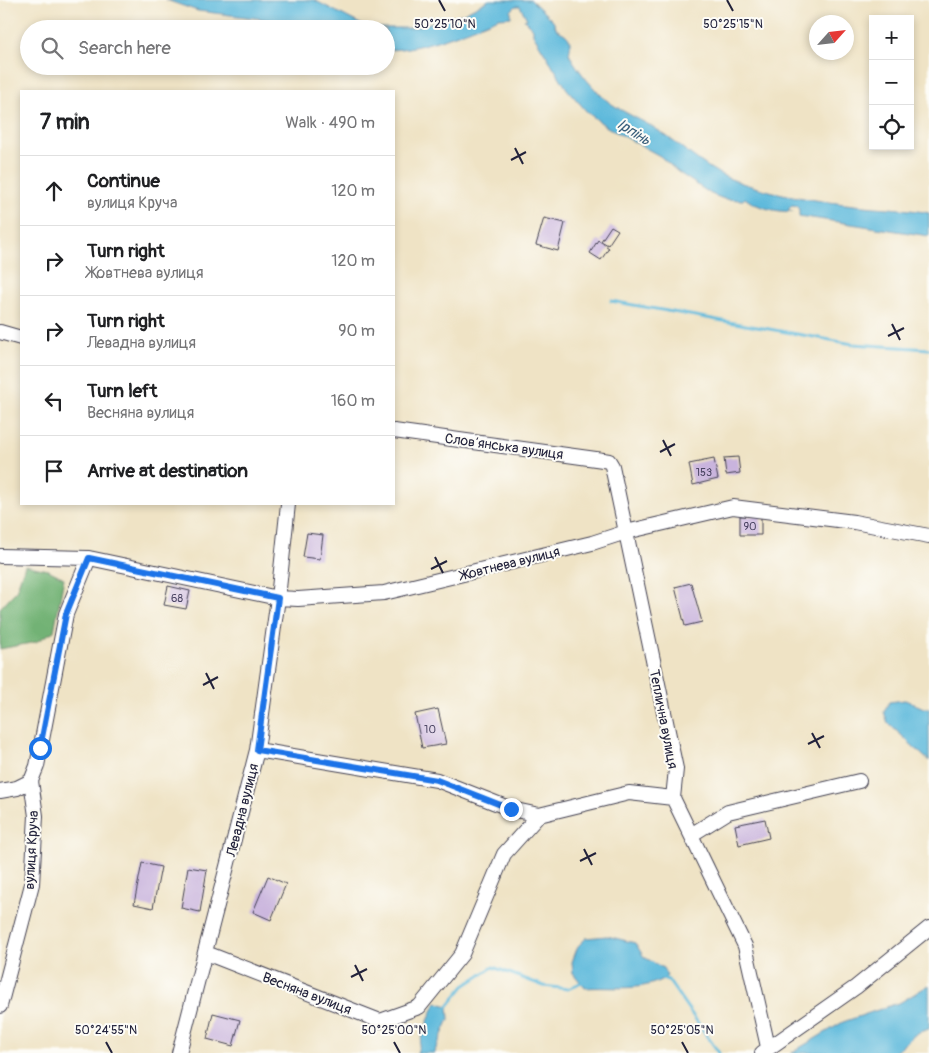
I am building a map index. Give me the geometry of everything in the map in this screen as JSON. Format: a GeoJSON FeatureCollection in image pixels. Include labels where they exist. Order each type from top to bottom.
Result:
{"type":"FeatureCollection","features":[{"type":"Feature","properties":{"kind":"street"},"geometry":{"type":"LineString","coordinates":[[0,332],[20,338]]}},
{"type":"Feature","properties":{"kind":"street","name":"Словʼянська вулиця"},"geometry":{"type":"LineString","coordinates":[[395,431],[603,460],[608,461],[612,466]]}},
{"type":"Feature","properties":{"kind":"street","name":"Теплична вулиця"},"geometry":{"type":"LineString","coordinates":[[612,466],[676,769],[673,798]]}},
{"type":"Feature","properties":{"kind":"street","name":"Левадна вулиця"},"geometry":{"type":"LineString","coordinates":[[179,1053],[257,750],[278,598],[288,505]]}},
{"type":"Feature","properties":{"kind":"street","name":"Жовтнева вулиця"},"geometry":{"type":"LineString","coordinates":[[0,556],[89,558],[278,598],[298,599],[384,593],[733,507],[854,522],[929,536]]}},
{"type":"Feature","properties":{"kind":"street","name":"вулиця Круча"},"geometry":{"type":"LineString","coordinates":[[0,1006],[32,884],[36,816],[31,781],[37,766],[66,614],[89,558]]}},
{"type":"Feature","properties":{"kind":"street"},"geometry":{"type":"LineString","coordinates":[[257,750],[437,780],[511,809],[539,815],[629,792],[673,798],[745,946],[765,1050],[856,987],[929,928]]}},
{"type":"Feature","properties":{"kind":"street"},"geometry":{"type":"LineString","coordinates":[[0,791],[17,788],[31,781]]}},
{"type":"Feature","properties":{"kind":"street"},"geometry":{"type":"LineString","coordinates":[[692,835],[728,812],[859,781]]}},
{"type":"Feature","properties":{"kind":"street","name":"Весняна вулиця"},"geometry":{"type":"LineString","coordinates":[[206,953],[380,1021],[419,1006],[462,954],[504,854],[539,815]]}},
{"type":"Feature","properties":{"kind":"green space"},"geometry":{"type":"Polygon","coordinates":[[[25,565],[48,570],[64,578],[54,631],[36,642],[0,649],[0,608],[16,591],[25,565]]]}},
{"type":"Feature","properties":{"kind":"water"},"geometry":{"type":"Polygon","coordinates":[[[166,0],[314,0],[353,20],[271,20],[198,11],[166,0]]]}},
{"type":"Feature","properties":{"kind":"water","name":"Ірпінь"},"geometry":{"type":"Polygon","coordinates":[[[489,0],[531,0],[553,21],[557,30],[567,36],[570,42],[569,54],[573,61],[604,98],[653,127],[719,173],[742,183],[790,196],[929,213],[929,236],[799,216],[797,206],[792,205],[788,210],[793,211],[781,211],[761,207],[745,198],[743,200],[724,199],[711,194],[678,172],[660,156],[607,127],[588,113],[567,89],[533,34],[533,29],[524,20],[527,19],[520,6],[516,6],[511,11],[511,17],[499,18],[458,34],[414,47],[395,49],[395,28],[412,28],[462,14],[489,0]]]}},
{"type":"Feature","properties":{"kind":"water"},"geometry":{"type":"Polygon","coordinates":[[[905,700],[924,708],[929,708],[929,761],[888,723],[884,712],[889,702],[905,700]]]}},
{"type":"Feature","properties":{"kind":"water"},"geometry":{"type":"Polygon","coordinates":[[[607,936],[635,943],[644,957],[663,968],[667,976],[649,985],[638,987],[585,988],[573,973],[572,962],[578,946],[586,938],[607,936]]]}},
{"type":"Feature","properties":{"kind":"water"},"geometry":{"type":"Polygon","coordinates":[[[929,985],[929,1029],[917,1033],[894,1053],[791,1053],[843,1022],[901,1002],[929,985]]]}},
{"type":"Feature","properties":{"kind":"water"},"geometry":{"type":"Polygon","coordinates":[[[436,1002],[448,1006],[449,1019],[434,1053],[417,1053],[423,1033],[436,1002]]]}},
{"type":"Feature","properties":{"kind":"building"},"geometry":{"type":"Polygon","coordinates":[[[544,218],[565,223],[558,251],[536,245],[544,218]]]}},
{"type":"Feature","properties":{"kind":"building"},"geometry":{"type":"Polygon","coordinates":[[[611,226],[618,230],[608,245],[601,241],[611,226]]]}},
{"type":"Feature","properties":{"kind":"building"},"geometry":{"type":"Polygon","coordinates":[[[598,240],[609,248],[601,260],[590,253],[598,240]]]}},
{"type":"Feature","properties":{"kind":"building"},"geometry":{"type":"Polygon","coordinates":[[[738,457],[740,473],[726,475],[724,458],[738,457]]]}},
{"type":"Feature","properties":{"kind":"building"},"geometry":{"type":"Polygon","coordinates":[[[714,459],[718,479],[693,485],[689,464],[714,459]]]}},
{"type":"Feature","properties":{"kind":"building"},"geometry":{"type":"Polygon","coordinates":[[[740,516],[761,516],[761,535],[740,535],[740,516]]]}},
{"type":"Feature","properties":{"kind":"building"},"geometry":{"type":"Polygon","coordinates":[[[307,533],[323,535],[320,559],[303,557],[307,533]]]}},
{"type":"Feature","properties":{"kind":"building"},"geometry":{"type":"Polygon","coordinates":[[[691,583],[702,622],[685,626],[675,587],[691,583]]]}},
{"type":"Feature","properties":{"kind":"building"},"geometry":{"type":"Polygon","coordinates":[[[168,586],[190,591],[186,609],[164,605],[168,586]]]}},
{"type":"Feature","properties":{"kind":"building"},"geometry":{"type":"Polygon","coordinates":[[[438,709],[446,744],[422,748],[415,714],[438,709]]]}},
{"type":"Feature","properties":{"kind":"building"},"geometry":{"type":"Polygon","coordinates":[[[765,819],[769,838],[739,845],[735,825],[765,819]]]}},
{"type":"Feature","properties":{"kind":"building"},"geometry":{"type":"Polygon","coordinates":[[[142,863],[161,867],[153,908],[134,904],[142,863]]]}},
{"type":"Feature","properties":{"kind":"building"},"geometry":{"type":"Polygon","coordinates":[[[188,867],[207,870],[200,912],[181,908],[188,867]]]}},
{"type":"Feature","properties":{"kind":"building"},"geometry":{"type":"Polygon","coordinates":[[[268,876],[286,884],[271,920],[253,912],[268,876]]]}},
{"type":"Feature","properties":{"kind":"building"},"geometry":{"type":"Polygon","coordinates":[[[213,1013],[240,1020],[233,1046],[207,1039],[213,1013]]]}},
{"type":"Feature","properties":{"kind":"waterway"},"geometry":{"type":"LineString","coordinates":[[611,301],[853,344],[929,349]]}},
{"type":"Feature","properties":{"kind":"waterway"},"geometry":{"type":"LineString","coordinates":[[446,1008],[464,986],[493,967],[544,986],[568,989],[584,981]]}},
{"type":"Feature","properties":{"kind":"waterway"},"geometry":{"type":"LineString","coordinates":[[662,978],[668,980],[719,1053]]}},
{"type":"Feature","properties":{"kind":"route"},"geometry":{"type":"LineString","coordinates":[[40,748],[66,614],[89,558],[278,598],[257,750],[437,780],[511,809]]}}]}
